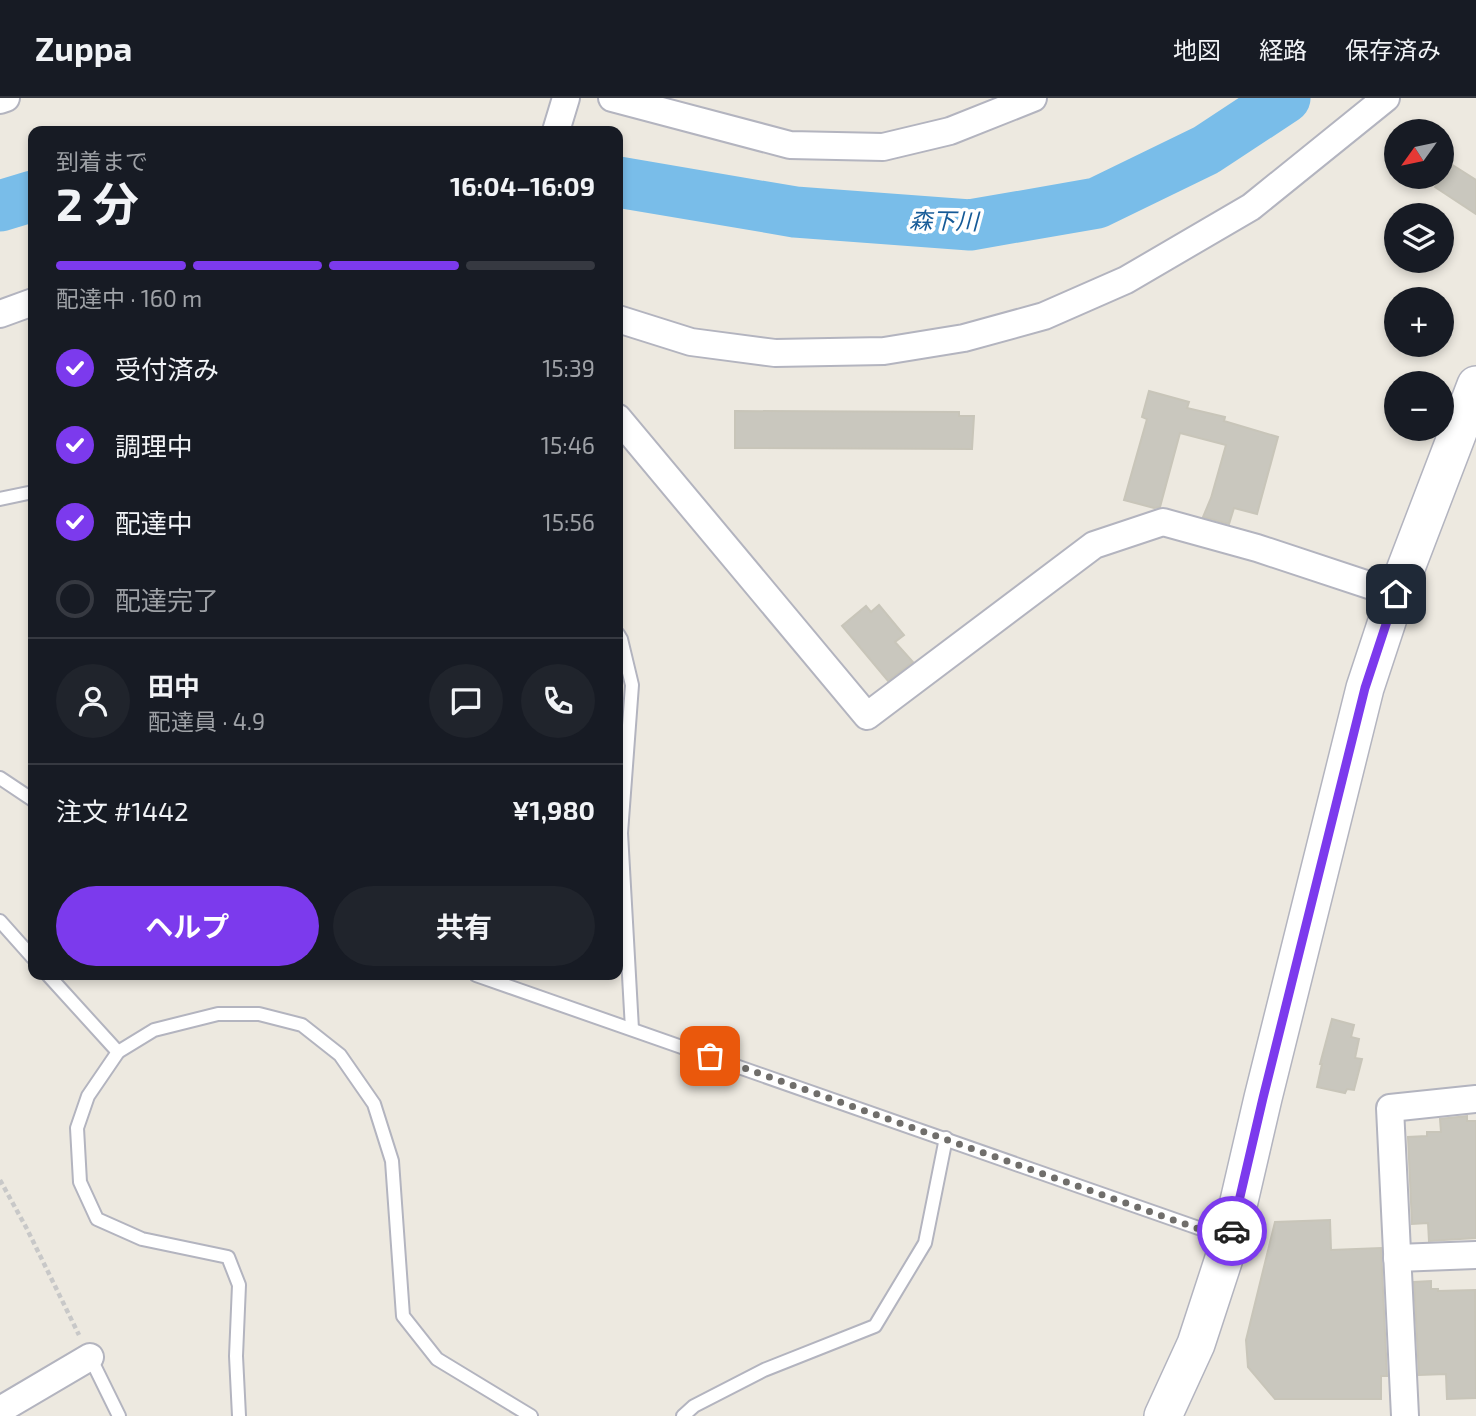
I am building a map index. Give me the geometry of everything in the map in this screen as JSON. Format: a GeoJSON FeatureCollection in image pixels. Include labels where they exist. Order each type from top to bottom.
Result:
{"type":"FeatureCollection","features":[{"type":"Feature","properties":{"kind":"main road"},"geometry":{"type":"LineString","coordinates":[[1163,1416],[1196,1344],[1230,1240],[1365,688],[1396,594],[1476,385]]}},
{"type":"Feature","properties":{"kind":"street"},"geometry":{"type":"LineString","coordinates":[[0,100],[6,98]]}},
{"type":"Feature","properties":{"kind":"street"},"geometry":{"type":"LineString","coordinates":[[558,126],[566,98]]}},
{"type":"Feature","properties":{"kind":"street"},"geometry":{"type":"LineString","coordinates":[[612,98],[790,145],[883,147],[950,131],[1033,98]]}},
{"type":"Feature","properties":{"kind":"street"},"geometry":{"type":"LineString","coordinates":[[623,321],[691,342],[775,353],[884,351],[964,338],[1030,320],[1126,280],[1251,207],[1386,98]]}},
{"type":"Feature","properties":{"kind":"street"},"geometry":{"type":"LineString","coordinates":[[0,314],[28,304]]}},
{"type":"Feature","properties":{"kind":"street"},"geometry":{"type":"LineString","coordinates":[[623,424],[867,716],[1094,545],[1163,522],[1257,548],[1396,594]]}},
{"type":"Feature","properties":{"kind":"street"},"geometry":{"type":"LineString","coordinates":[[1405,1416],[1390,1108],[1476,1099]]}},
{"type":"Feature","properties":{"kind":"street"},"geometry":{"type":"LineString","coordinates":[[1397,1258],[1476,1255]]}},
{"type":"Feature","properties":{"kind":"street"},"geometry":{"type":"LineString","coordinates":[[0,1410],[90,1357]]}},
{"type":"Feature","properties":{"kind":"lane"},"geometry":{"type":"LineString","coordinates":[[0,499],[28,493]]}},
{"type":"Feature","properties":{"kind":"lane"},"geometry":{"type":"LineString","coordinates":[[623,647],[632,685],[623,806]]}},
{"type":"Feature","properties":{"kind":"lane"},"geometry":{"type":"LineString","coordinates":[[0,778],[28,797]]}},
{"type":"Feature","properties":{"kind":"lane"},"geometry":{"type":"LineString","coordinates":[[623,869],[632,1029]]}},
{"type":"Feature","properties":{"kind":"lane"},"geometry":{"type":"LineString","coordinates":[[0,921],[28,952]]}},
{"type":"Feature","properties":{"kind":"lane"},"geometry":{"type":"LineString","coordinates":[[53,980],[118,1052]]}},
{"type":"Feature","properties":{"kind":"lane"},"geometry":{"type":"LineString","coordinates":[[490,980],[1230,1240]]}},
{"type":"Feature","properties":{"kind":"lane"},"geometry":{"type":"LineString","coordinates":[[239,1416],[236,1356],[239,1285],[228,1257],[142,1239],[97,1219],[80,1182],[77,1128],[88,1096],[118,1052],[154,1030],[218,1014],[259,1014],[302,1025],[340,1055],[374,1104],[393,1161],[403,1316],[437,1359],[531,1416]]}},
{"type":"Feature","properties":{"kind":"lane"},"geometry":{"type":"LineString","coordinates":[[683,1416],[694,1406],[764,1370],[875,1326],[925,1243],[946,1138]]}},
{"type":"Feature","properties":{"kind":"lane"},"geometry":{"type":"LineString","coordinates":[[90,1357],[119,1416]]}},
{"type":"Feature","properties":{"kind":"path"},"geometry":{"type":"LineString","coordinates":[[0,1180],[90,1357]]}},
{"type":"Feature","properties":{"kind":"building"},"geometry":{"type":"Polygon","coordinates":[[[1454,166],[1476,180],[1476,214],[1438,189],[1454,189],[1454,166]]]}},
{"type":"Feature","properties":{"kind":"building"},"geometry":{"type":"Polygon","coordinates":[[[1149,391],[1189,402],[1187,408],[1225,417],[1224,421],[1278,437],[1257,514],[1234,508],[1229,524],[1203,517],[1226,445],[1180,433],[1160,507],[1154,508],[1124,500],[1147,419],[1142,417],[1149,391]]]}},
{"type":"Feature","properties":{"kind":"building"},"geometry":{"type":"Polygon","coordinates":[[[735,411],[959,412],[959,416],[974,416],[972,449],[735,448],[735,411]]]}},
{"type":"Feature","properties":{"kind":"building"},"geometry":{"type":"Polygon","coordinates":[[[879,605],[904,635],[895,642],[913,662],[888,681],[842,626],[866,606],[871,612],[879,605]]]}},
{"type":"Feature","properties":{"kind":"building"},"geometry":{"type":"Polygon","coordinates":[[[1332,1019],[1354,1025],[1351,1037],[1359,1039],[1355,1058],[1362,1059],[1354,1090],[1347,1089],[1345,1093],[1317,1087],[1332,1019]]]}},
{"type":"Feature","properties":{"kind":"building"},"geometry":{"type":"Polygon","coordinates":[[[1467,1116],[1467,1121],[1476,1121],[1476,1238],[1429,1241],[1428,1223],[1412,1224],[1408,1137],[1441,1132],[1440,1119],[1467,1116]]]}},
{"type":"Feature","properties":{"kind":"building"},"geometry":{"type":"Polygon","coordinates":[[[1330,1220],[1331,1250],[1381,1248],[1387,1376],[1381,1376],[1381,1399],[1275,1399],[1248,1367],[1246,1340],[1275,1222],[1330,1220]]]}},
{"type":"Feature","properties":{"kind":"building"},"geometry":{"type":"Polygon","coordinates":[[[1431,1281],[1431,1289],[1438,1291],[1475,1290],[1476,1398],[1447,1399],[1446,1374],[1419,1375],[1414,1282],[1431,1281]]]}},
{"type":"Feature","properties":{"kind":"waterway","name":"森下川"},"geometry":{"type":"LineString","coordinates":[[623,183],[795,212],[970,225],[1097,203],[1206,150],[1285,98]]}},
{"type":"Feature","properties":{"kind":"waterway","name":"森下川"},"geometry":{"type":"LineString","coordinates":[[0,206],[28,198]]}},
{"type":"Feature","properties":{"kind":"way so far"},"geometry":{"type":"LineString","coordinates":[[710,1056],[1230,1240],[1232,1231]]}},
{"type":"Feature","properties":{"kind":"route"},"geometry":{"type":"LineString","coordinates":[[1232,1231],[1365,688],[1396,594]]}}]}
